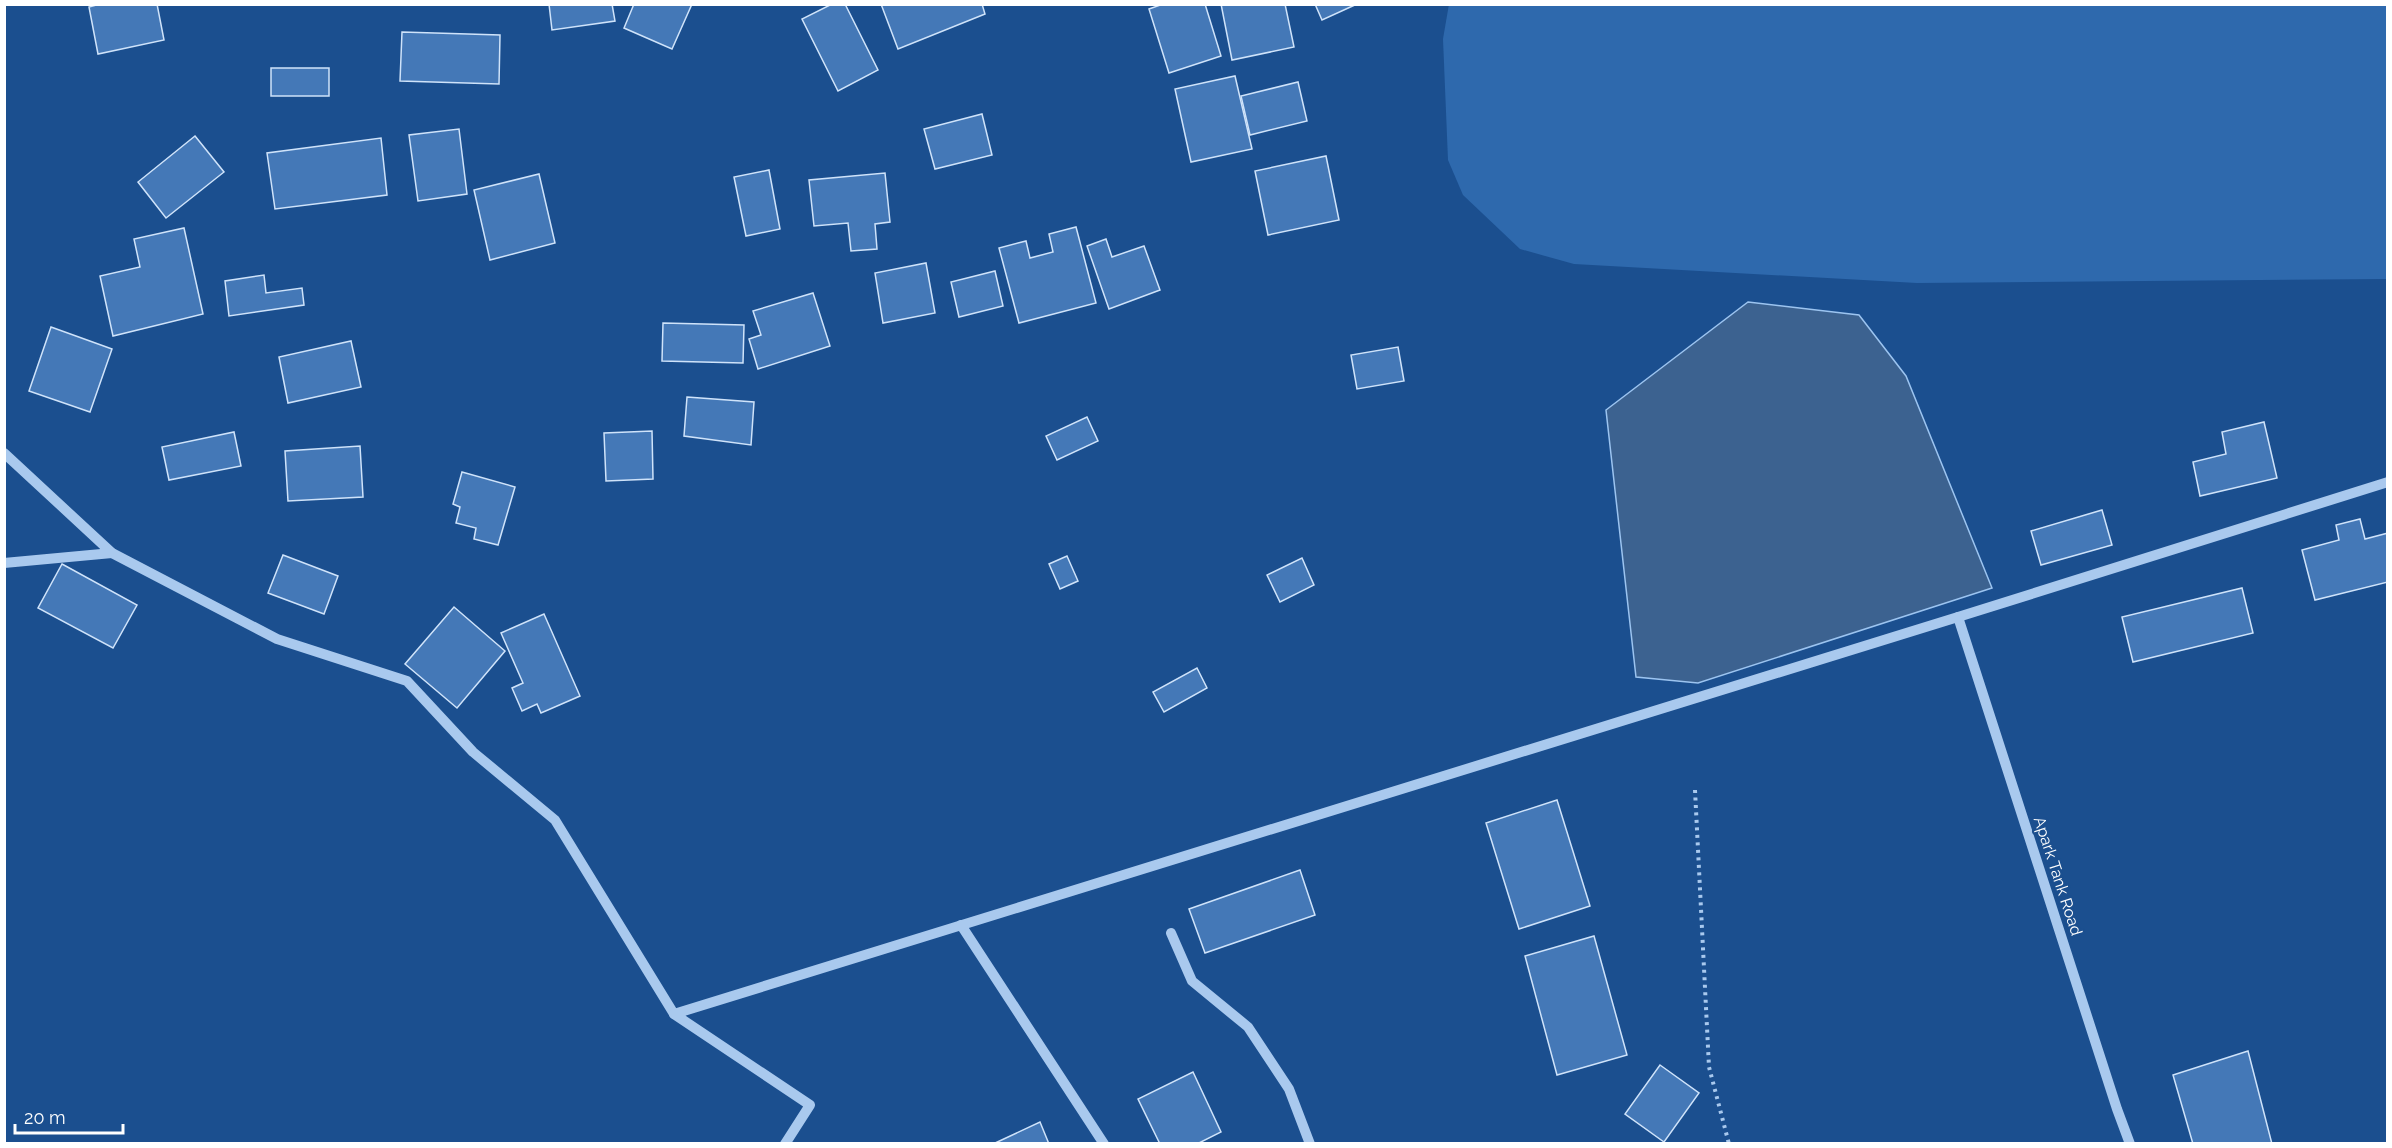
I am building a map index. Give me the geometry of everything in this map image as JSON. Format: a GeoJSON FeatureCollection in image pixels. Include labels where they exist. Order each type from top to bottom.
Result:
{"type":"FeatureCollection","features":[{"type":"Feature","properties":{"kind":"street"},"geometry":{"type":"LineString","coordinates":[[4,453],[112,553],[278,639],[407,681],[473,752],[555,820],[674,1014],[810,1105],[786,1143]]}},
{"type":"Feature","properties":{"kind":"street"},"geometry":{"type":"LineString","coordinates":[[674,1014],[2388,482]]}},
{"type":"Feature","properties":{"kind":"street"},"geometry":{"type":"LineString","coordinates":[[4,563],[112,553]]}},
{"type":"Feature","properties":{"kind":"street","name":"Apark Tank Road"},"geometry":{"type":"LineString","coordinates":[[1958,617],[2130,1143]]}},
{"type":"Feature","properties":{"kind":"street"},"geometry":{"type":"LineString","coordinates":[[961,925],[1104,1143]]}},
{"type":"Feature","properties":{"kind":"street"},"geometry":{"type":"LineString","coordinates":[[1171,933],[1192,981],[1248,1027],[1289,1089],[1310,1143]]}},
{"type":"Feature","properties":{"kind":"path"},"geometry":{"type":"LineString","coordinates":[[1695,790],[1709,1067],[1729,1143]]}},
{"type":"Feature","properties":{"kind":"shaded area"},"geometry":{"type":"Polygon","coordinates":[[[1449,4],[2387,5],[2387,279],[1917,283],[1574,264],[1520,249],[1463,195],[1448,160],[1443,39],[1449,4]]]}},
{"type":"Feature","properties":{"kind":"shaded area"},"geometry":{"type":"Polygon","coordinates":[[[1748,302],[1859,315],[1906,376],[1992,588],[1698,683],[1636,677],[1606,410],[1748,302]]]}},
{"type":"Feature","properties":{"kind":"building"},"geometry":{"type":"Polygon","coordinates":[[[100,4],[157,4],[164,40],[98,54],[89,7],[100,4]]]}},
{"type":"Feature","properties":{"kind":"building"},"geometry":{"type":"Polygon","coordinates":[[[549,4],[612,4],[615,21],[552,30],[549,4]]]}},
{"type":"Feature","properties":{"kind":"building"},"geometry":{"type":"Polygon","coordinates":[[[634,4],[692,4],[672,49],[624,28],[634,4]]]}},
{"type":"Feature","properties":{"kind":"building"},"geometry":{"type":"Polygon","coordinates":[[[832,4],[845,4],[878,70],[838,91],[802,19],[832,4]]]}},
{"type":"Feature","properties":{"kind":"building"},"geometry":{"type":"Polygon","coordinates":[[[881,4],[982,4],[985,14],[898,49],[881,4]]]}},
{"type":"Feature","properties":{"kind":"building"},"geometry":{"type":"Polygon","coordinates":[[[1163,4],[1205,4],[1221,56],[1169,73],[1149,9],[1163,4]]]}},
{"type":"Feature","properties":{"kind":"building"},"geometry":{"type":"Polygon","coordinates":[[[1221,4],[1285,4],[1294,47],[1232,60],[1221,4]]]}},
{"type":"Feature","properties":{"kind":"building"},"geometry":{"type":"Polygon","coordinates":[[[1315,4],[1357,4],[1322,20],[1315,4]]]}},
{"type":"Feature","properties":{"kind":"building"},"geometry":{"type":"Polygon","coordinates":[[[402,32],[500,35],[499,84],[400,81],[402,32]]]}},
{"type":"Feature","properties":{"kind":"building"},"geometry":{"type":"Polygon","coordinates":[[[271,68],[329,68],[329,96],[271,96],[271,68]]]}},
{"type":"Feature","properties":{"kind":"building"},"geometry":{"type":"Polygon","coordinates":[[[1235,76],[1252,149],[1191,162],[1175,89],[1235,76]]]}},
{"type":"Feature","properties":{"kind":"building"},"geometry":{"type":"Polygon","coordinates":[[[1298,82],[1307,121],[1250,135],[1241,96],[1298,82]]]}},
{"type":"Feature","properties":{"kind":"building"},"geometry":{"type":"Polygon","coordinates":[[[982,114],[992,155],[935,169],[924,129],[982,114]]]}},
{"type":"Feature","properties":{"kind":"building"},"geometry":{"type":"Polygon","coordinates":[[[459,129],[467,194],[418,201],[409,135],[459,129]]]}},
{"type":"Feature","properties":{"kind":"building"},"geometry":{"type":"Polygon","coordinates":[[[195,136],[224,172],[166,218],[138,182],[195,136]]]}},
{"type":"Feature","properties":{"kind":"building"},"geometry":{"type":"Polygon","coordinates":[[[381,138],[387,195],[275,209],[267,153],[381,138]]]}},
{"type":"Feature","properties":{"kind":"building"},"geometry":{"type":"Polygon","coordinates":[[[1326,156],[1339,220],[1268,235],[1255,171],[1326,156]]]}},
{"type":"Feature","properties":{"kind":"building"},"geometry":{"type":"Polygon","coordinates":[[[769,170],[780,229],[746,236],[734,177],[769,170]]]}},
{"type":"Feature","properties":{"kind":"building"},"geometry":{"type":"Polygon","coordinates":[[[885,173],[890,222],[875,224],[877,249],[851,251],[848,223],[814,226],[809,180],[885,173]]]}},
{"type":"Feature","properties":{"kind":"building"},"geometry":{"type":"Polygon","coordinates":[[[539,174],[555,243],[490,260],[474,190],[539,174]]]}},
{"type":"Feature","properties":{"kind":"building"},"geometry":{"type":"Polygon","coordinates":[[[1076,227],[1096,303],[1019,323],[999,248],[1026,241],[1030,258],[1053,252],[1049,234],[1076,227]]]}},
{"type":"Feature","properties":{"kind":"building"},"geometry":{"type":"Polygon","coordinates":[[[184,228],[203,314],[113,336],[100,276],[140,267],[134,239],[184,228]]]}},
{"type":"Feature","properties":{"kind":"building"},"geometry":{"type":"Polygon","coordinates":[[[1106,239],[1112,257],[1144,246],[1160,290],[1109,309],[1087,246],[1106,239]]]}},
{"type":"Feature","properties":{"kind":"building"},"geometry":{"type":"Polygon","coordinates":[[[926,263],[935,313],[883,323],[875,273],[926,263]]]}},
{"type":"Feature","properties":{"kind":"building"},"geometry":{"type":"Polygon","coordinates":[[[995,271],[1003,306],[959,317],[951,282],[995,271]]]}},
{"type":"Feature","properties":{"kind":"building"},"geometry":{"type":"Polygon","coordinates":[[[264,275],[266,293],[302,288],[304,305],[229,316],[225,281],[264,275]]]}},
{"type":"Feature","properties":{"kind":"building"},"geometry":{"type":"Polygon","coordinates":[[[813,293],[830,346],[758,369],[749,339],[761,335],[753,311],[813,293]]]}},
{"type":"Feature","properties":{"kind":"building"},"geometry":{"type":"Polygon","coordinates":[[[663,323],[744,325],[743,363],[662,361],[663,323]]]}},
{"type":"Feature","properties":{"kind":"building"},"geometry":{"type":"Polygon","coordinates":[[[51,327],[112,349],[90,412],[29,391],[51,327]]]}},
{"type":"Feature","properties":{"kind":"building"},"geometry":{"type":"Polygon","coordinates":[[[351,341],[361,387],[288,403],[279,357],[351,341]]]}},
{"type":"Feature","properties":{"kind":"building"},"geometry":{"type":"Polygon","coordinates":[[[1398,347],[1404,381],[1357,389],[1351,355],[1398,347]]]}},
{"type":"Feature","properties":{"kind":"building"},"geometry":{"type":"Polygon","coordinates":[[[687,397],[754,402],[751,445],[684,436],[687,397]]]}},
{"type":"Feature","properties":{"kind":"building"},"geometry":{"type":"Polygon","coordinates":[[[1087,417],[1098,441],[1057,460],[1046,436],[1087,417]]]}},
{"type":"Feature","properties":{"kind":"building"},"geometry":{"type":"Polygon","coordinates":[[[2264,422],[2277,478],[2200,496],[2193,462],[2226,454],[2222,432],[2264,422]]]}},
{"type":"Feature","properties":{"kind":"building"},"geometry":{"type":"Polygon","coordinates":[[[652,431],[653,479],[606,481],[604,433],[652,431]]]}},
{"type":"Feature","properties":{"kind":"building"},"geometry":{"type":"Polygon","coordinates":[[[234,432],[241,466],[169,480],[162,447],[234,432]]]}},
{"type":"Feature","properties":{"kind":"building"},"geometry":{"type":"Polygon","coordinates":[[[360,446],[363,497],[288,501],[285,451],[360,446]]]}},
{"type":"Feature","properties":{"kind":"building"},"geometry":{"type":"Polygon","coordinates":[[[462,472],[515,487],[498,545],[474,539],[476,528],[456,523],[460,507],[453,504],[462,472]]]}},
{"type":"Feature","properties":{"kind":"building"},"geometry":{"type":"Polygon","coordinates":[[[2102,510],[2112,545],[2041,565],[2031,531],[2102,510]]]}},
{"type":"Feature","properties":{"kind":"building"},"geometry":{"type":"Polygon","coordinates":[[[2360,519],[2365,539],[2388,533],[2388,582],[2315,600],[2302,550],[2339,540],[2336,525],[2360,519]]]}},
{"type":"Feature","properties":{"kind":"building"},"geometry":{"type":"Polygon","coordinates":[[[283,555],[338,576],[324,614],[268,593],[283,555]]]}},
{"type":"Feature","properties":{"kind":"building"},"geometry":{"type":"Polygon","coordinates":[[[1067,556],[1078,581],[1060,589],[1049,564],[1067,556]]]}},
{"type":"Feature","properties":{"kind":"building"},"geometry":{"type":"Polygon","coordinates":[[[1302,558],[1314,585],[1280,602],[1267,575],[1302,558]]]}},
{"type":"Feature","properties":{"kind":"building"},"geometry":{"type":"Polygon","coordinates":[[[62,564],[137,605],[113,648],[38,608],[62,564]]]}},
{"type":"Feature","properties":{"kind":"building"},"geometry":{"type":"Polygon","coordinates":[[[2242,588],[2253,633],[2133,662],[2122,617],[2242,588]]]}},
{"type":"Feature","properties":{"kind":"building"},"geometry":{"type":"Polygon","coordinates":[[[454,607],[505,651],[457,708],[405,664],[454,607]]]}},
{"type":"Feature","properties":{"kind":"building"},"geometry":{"type":"Polygon","coordinates":[[[544,614],[580,696],[541,713],[537,704],[522,711],[512,688],[523,683],[501,633],[544,614]]]}},
{"type":"Feature","properties":{"kind":"building"},"geometry":{"type":"Polygon","coordinates":[[[1197,668],[1207,688],[1164,712],[1153,692],[1197,668]]]}},
{"type":"Feature","properties":{"kind":"building"},"geometry":{"type":"Polygon","coordinates":[[[1557,800],[1590,906],[1519,929],[1486,823],[1557,800]]]}},
{"type":"Feature","properties":{"kind":"building"},"geometry":{"type":"Polygon","coordinates":[[[1300,870],[1315,915],[1205,953],[1189,909],[1300,870]]]}},
{"type":"Feature","properties":{"kind":"building"},"geometry":{"type":"Polygon","coordinates":[[[1594,936],[1627,1055],[1557,1075],[1525,956],[1594,936]]]}},
{"type":"Feature","properties":{"kind":"building"},"geometry":{"type":"Polygon","coordinates":[[[2248,1051],[2272,1144],[2193,1144],[2173,1075],[2248,1051]]]}},
{"type":"Feature","properties":{"kind":"building"},"geometry":{"type":"Polygon","coordinates":[[[1660,1065],[1699,1093],[1664,1142],[1625,1114],[1660,1065]]]}},
{"type":"Feature","properties":{"kind":"building"},"geometry":{"type":"Polygon","coordinates":[[[1193,1072],[1221,1132],[1197,1144],[1160,1144],[1138,1099],[1193,1072]]]}},
{"type":"Feature","properties":{"kind":"building"},"geometry":{"type":"Polygon","coordinates":[[[1040,1122],[1049,1144],[993,1144],[1040,1122]]]}}]}
